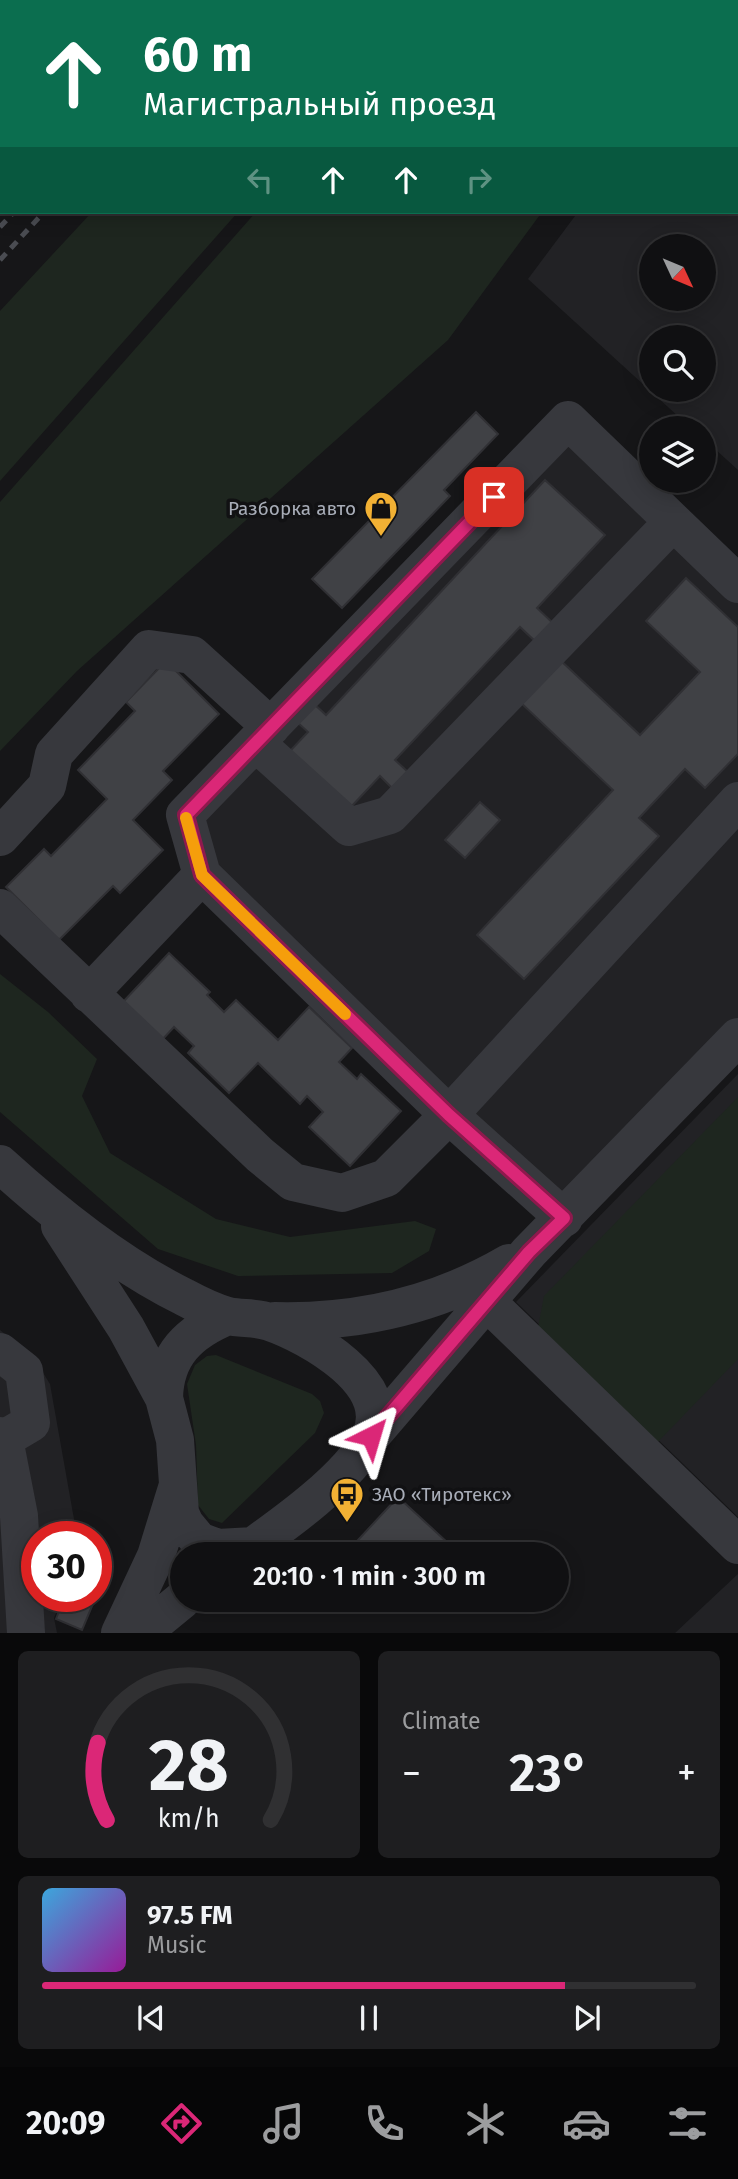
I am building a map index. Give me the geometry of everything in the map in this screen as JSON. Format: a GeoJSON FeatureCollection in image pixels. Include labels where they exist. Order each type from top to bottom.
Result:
{"type":"FeatureCollection","features":[{"type":"Feature","properties":{"kind":"street"},"geometry":{"type":"LineString","coordinates":[[564,1218],[449,1115],[202,875],[186,815],[568,420],[738,583]]}},
{"type":"Feature","properties":{"kind":"street"},"geometry":{"type":"LineString","coordinates":[[0,836],[47,786],[54,754],[149,649],[192,655],[349,827],[390,815],[673,522]]}},
{"type":"Feature","properties":{"kind":"street"},"geometry":{"type":"LineString","coordinates":[[0,908],[244,1141],[293,1182],[342,1193],[386,1178],[449,1115],[738,801]]}},
{"type":"Feature","properties":{"kind":"street"},"geometry":{"type":"LineString","coordinates":[[89,994],[202,875]]}},
{"type":"Feature","properties":{"kind":"street"},"geometry":{"type":"LineString","coordinates":[[258,1542],[312,1500],[371,1436],[529,1252],[738,1037]]}},
{"type":"Feature","properties":{"kind":"street"},"geometry":{"type":"LineString","coordinates":[[0,1164],[44,1205],[156,1281],[228,1316],[269,1321],[314,1322],[389,1311],[462,1288],[529,1252]]}},
{"type":"Feature","properties":{"kind":"street"},"geometry":{"type":"LineString","coordinates":[[44,1205],[100,1286],[164,1398],[176,1440],[180,1513],[189,1530],[202,1542]]}},
{"type":"Feature","properties":{"kind":"street"},"geometry":{"type":"LineString","coordinates":[[485,1301],[738,1545]]}},
{"type":"Feature","properties":{"kind":"street"},"geometry":{"type":"LineString","coordinates":[[164,1398],[168,1367],[185,1340],[206,1325],[228,1316]]}},
{"type":"Feature","properties":{"kind":"street"},"geometry":{"type":"LineString","coordinates":[[269,1321],[334,1355],[360,1378],[373,1407],[371,1436]]}},
{"type":"Feature","properties":{"kind":"street"},"geometry":{"type":"LineString","coordinates":[[0,1352],[23,1371],[31,1423],[2,1438],[26,1633]]}},
{"type":"Feature","properties":{"kind":"street"},"geometry":{"type":"LineString","coordinates":[[120,1633],[156,1556],[177,1486]]}},
{"type":"Feature","properties":{"kind":"street"},"geometry":{"type":"LineString","coordinates":[[142,1633],[170,1610]]}},
{"type":"Feature","properties":{"kind":"street"},"geometry":{"type":"LineString","coordinates":[[0,1612],[26,1633]]}},
{"type":"Feature","properties":{"kind":"street"},"geometry":{"type":"LineString","coordinates":[[0,1624],[12,1633]]}},
{"type":"Feature","properties":{"kind":"shaded area"},"geometry":{"type":"Polygon","coordinates":[[[90,214],[236,214],[0,481],[0,311],[90,214]]]}},
{"type":"Feature","properties":{"kind":"shaded area"},"geometry":{"type":"Polygon","coordinates":[[[254,214],[541,214],[448,340],[77,671],[0,751],[0,502],[254,214]]]}},
{"type":"Feature","properties":{"kind":"shaded area"},"geometry":{"type":"Polygon","coordinates":[[[577,214],[738,214],[738,470],[716,450],[716,416],[678,416],[662,402],[716,402],[716,325],[639,325],[639,381],[528,279],[577,214]]]}},
{"type":"Feature","properties":{"kind":"shaded area"},"geometry":{"type":"Polygon","coordinates":[[[568,420],[639,489],[639,493],[643,493],[738,585],[738,1037],[564,1218],[202,875],[185,815],[568,420]]]}},
{"type":"Feature","properties":{"kind":"shaded area"},"geometry":{"type":"Polygon","coordinates":[[[0,974],[48,1012],[97,1059],[82,1096],[110,1153],[216,1219],[290,1237],[415,1221],[436,1229],[429,1251],[392,1273],[238,1276],[158,1249],[0,1112],[0,974]]]}},
{"type":"Feature","properties":{"kind":"shaded area"},"geometry":{"type":"Polygon","coordinates":[[[738,1074],[738,1517],[516,1302],[738,1074]]]}},
{"type":"Feature","properties":{"kind":"shaded area"},"geometry":{"type":"Polygon","coordinates":[[[738,1097],[738,1359],[654,1446],[537,1333],[544,1296],[738,1097]]]}},
{"type":"Feature","properties":{"kind":"shaded area"},"geometry":{"type":"Polygon","coordinates":[[[0,1330],[34,1358],[50,1384],[74,1521],[21,1521],[21,1612],[56,1612],[54,1618],[57,1633],[0,1633],[0,1330]]]}},
{"type":"Feature","properties":{"kind":"shaded area"},"geometry":{"type":"Polygon","coordinates":[[[216,1355],[312,1394],[320,1401],[324,1413],[315,1433],[222,1523],[209,1519],[198,1505],[196,1445],[187,1384],[195,1365],[207,1356],[216,1355]]]}},
{"type":"Feature","properties":{"kind":"shaded area"},"geometry":{"type":"Polygon","coordinates":[[[738,1574],[738,1633],[675,1633],[738,1574]]]}},
{"type":"Feature","properties":{"kind":"building","name":"Разборка авто"},"geometry":{"type":"Polygon","coordinates":[[[476,412],[498,434],[444,490],[450,496],[342,608],[312,579],[476,412]]]}},
{"type":"Feature","properties":{"kind":"building"},"geometry":{"type":"Polygon","coordinates":[[[545,480],[605,535],[537,608],[555,625],[537,643],[520,627],[395,760],[408,772],[392,788],[380,776],[350,808],[290,751],[308,732],[296,721],[313,703],[326,715],[545,480]]]}},
{"type":"Feature","properties":{"kind":"building"},"geometry":{"type":"Polygon","coordinates":[[[686,578],[738,627],[738,754],[705,788],[685,769],[639,818],[659,836],[524,979],[477,935],[613,790],[519,701],[559,659],[640,735],[700,672],[646,621],[686,578]]]}},
{"type":"Feature","properties":{"kind":"building"},"geometry":{"type":"Polygon","coordinates":[[[166,661],[219,714],[163,771],[172,780],[133,820],[163,850],[120,893],[113,886],[59,940],[6,887],[44,849],[51,856],[107,799],[78,770],[135,711],[126,702],[166,661]]]}},
{"type":"Feature","properties":{"kind":"building"},"geometry":{"type":"Polygon","coordinates":[[[480,802],[500,820],[465,858],[445,840],[480,802]]]}},
{"type":"Feature","properties":{"kind":"building"},"geometry":{"type":"Polygon","coordinates":[[[169,953],[210,992],[207,995],[224,1012],[236,1000],[278,1040],[309,1007],[352,1048],[339,1062],[357,1079],[361,1074],[401,1111],[350,1166],[309,1127],[323,1112],[307,1096],[300,1104],[258,1063],[229,1093],[188,1053],[194,1046],[174,1027],[161,1041],[122,1003],[169,953]]]}},
{"type":"Feature","properties":{"kind":"building"},"geometry":{"type":"Polygon","coordinates":[[[398,1497],[447,1542],[356,1542],[398,1497]]]}},
{"type":"Feature","properties":{"kind":"building"},"geometry":{"type":"Polygon","coordinates":[[[59,1612],[89,1612],[82,1630],[56,1619],[59,1612]]]}},
{"type":"Feature","properties":{"kind":"railway"},"geometry":{"type":"LineString","coordinates":[[0,227],[12,214]]}},
{"type":"Feature","properties":{"kind":"railway"},"geometry":{"type":"LineString","coordinates":[[0,260],[42,214]]}},
{"type":"Feature","properties":{"kind":"slow traffic"},"geometry":{"type":"LineString","coordinates":[[186,818],[202,875],[345,1014]]}},
{"type":"Feature","properties":{"kind":"place","name":"Разборка авто"},"geometry":{"type":"Point","coordinates":[381,538]}},
{"type":"Feature","properties":{"kind":"place","name":"ЗАО «Тиротекс»"},"geometry":{"type":"Point","coordinates":[347,1524]}},
{"type":"Feature","properties":{"kind":"route"},"geometry":{"type":"LineString","coordinates":[[371,1436],[529,1252],[564,1218],[449,1115],[202,875],[186,815],[494,497]]}}]}
